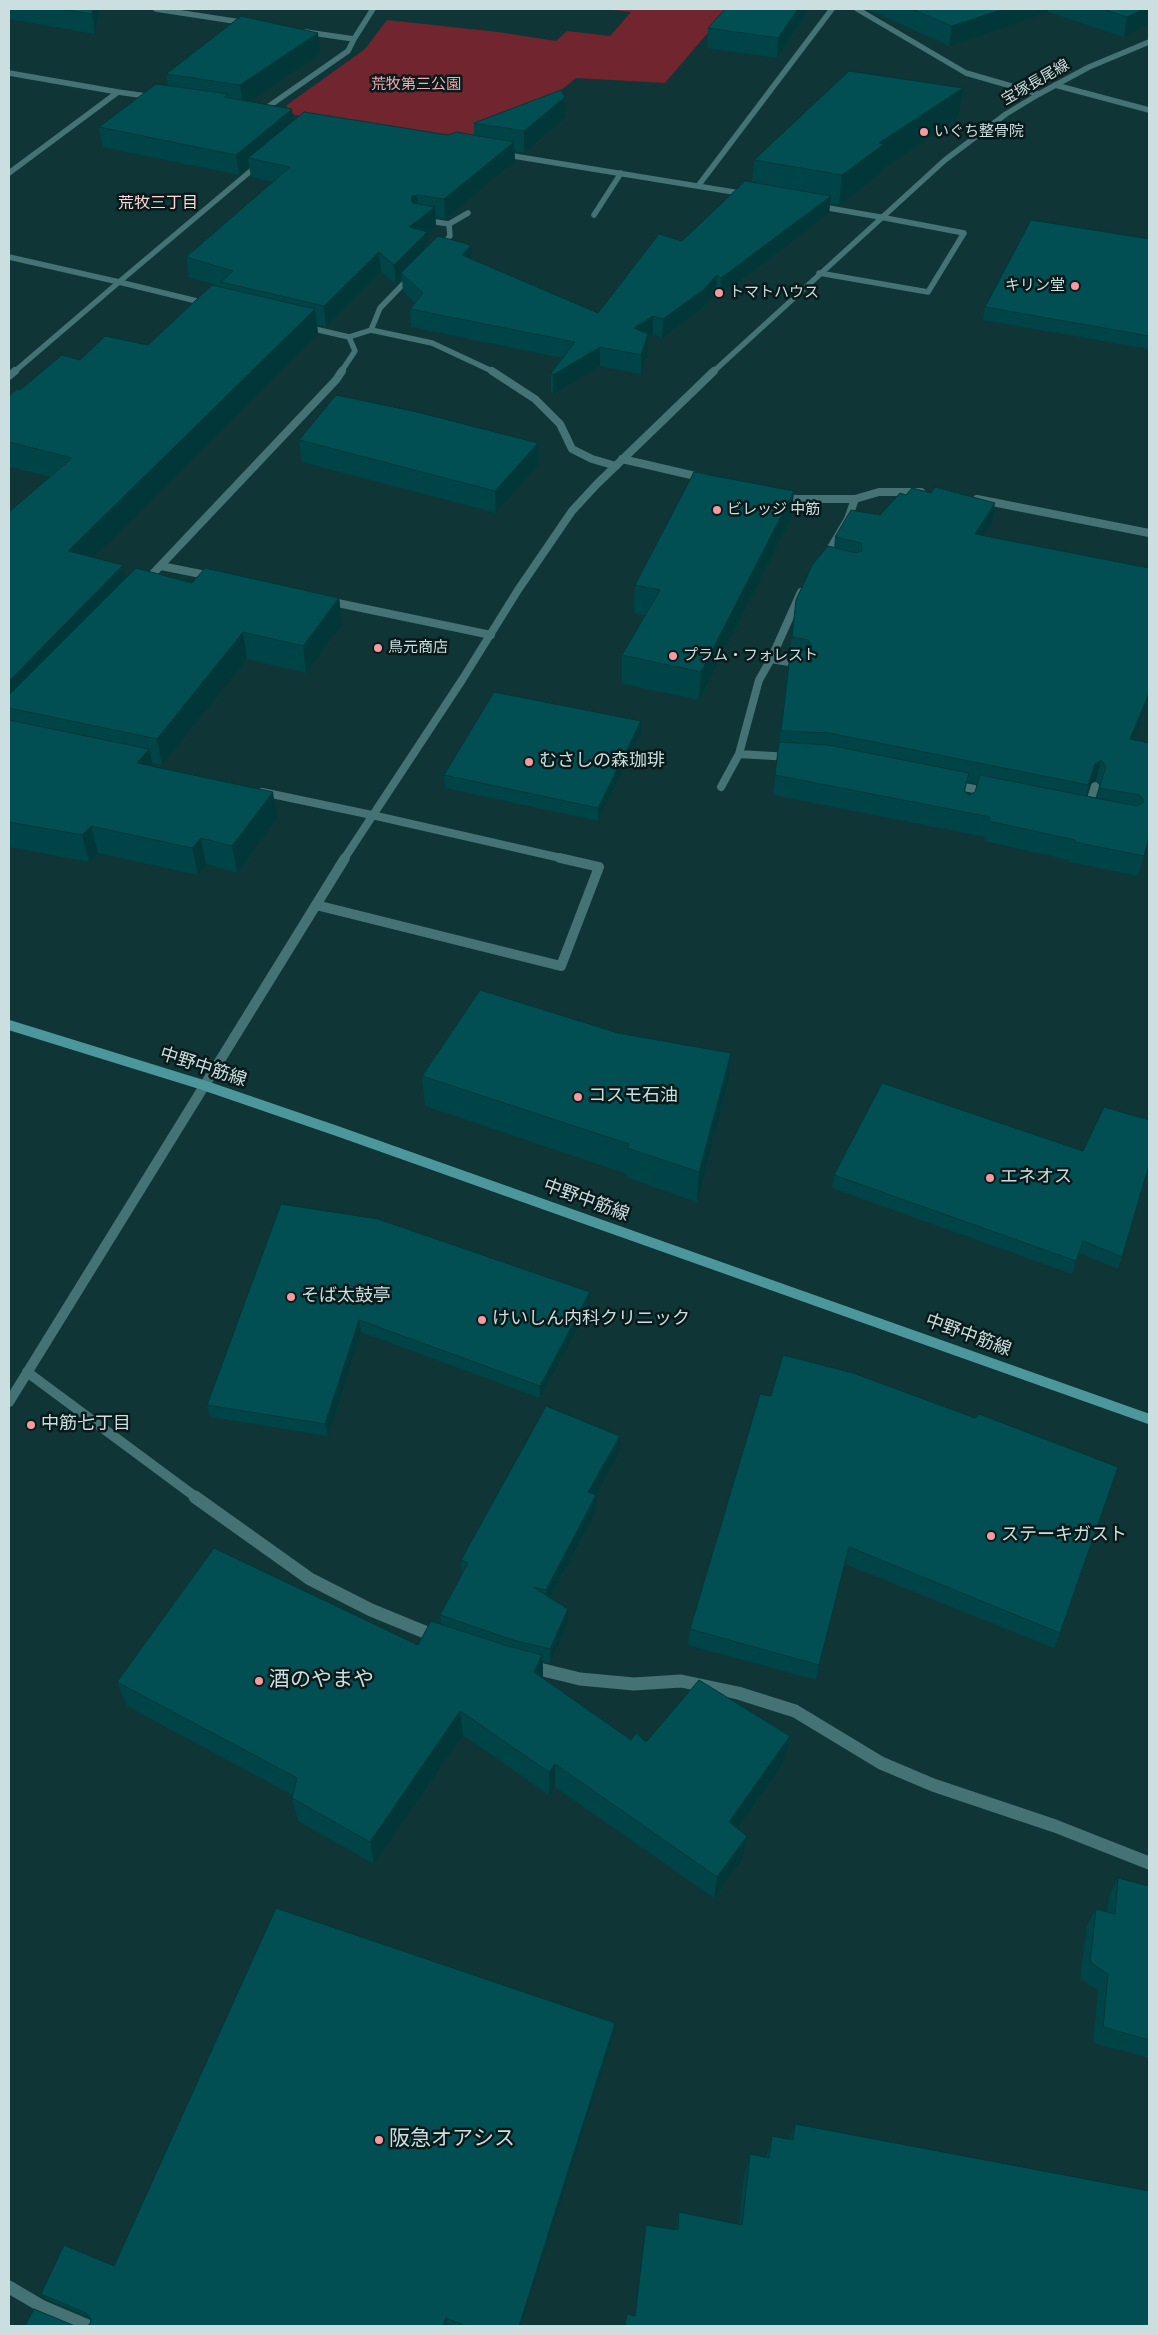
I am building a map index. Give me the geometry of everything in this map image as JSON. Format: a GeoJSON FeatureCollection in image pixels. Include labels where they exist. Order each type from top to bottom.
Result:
{"type":"FeatureCollection","features":[{"type":"Feature","properties":{"kind":"main road","name":"中野中筋線"},"geometry":{"type":"LineString","coordinates":[[9,1025],[203,1085],[1149,1419]]}},
{"type":"Feature","properties":{"kind":"street"},"geometry":{"type":"LineString","coordinates":[[156,9],[255,24]]}},
{"type":"Feature","properties":{"kind":"street"},"geometry":{"type":"LineString","coordinates":[[258,113],[348,50],[373,9]]}},
{"type":"Feature","properties":{"kind":"street"},"geometry":{"type":"LineString","coordinates":[[698,186],[825,15],[832,9]]}},
{"type":"Feature","properties":{"kind":"street"},"geometry":{"type":"LineString","coordinates":[[856,9],[966,73],[1039,94]]}},
{"type":"Feature","properties":{"kind":"street"},"geometry":{"type":"LineString","coordinates":[[295,30],[354,39]]}},
{"type":"Feature","properties":{"kind":"street","name":"宝塚長尾線"},"geometry":{"type":"LineString","coordinates":[[9,1402],[203,1085],[372,815],[491,635],[552,538],[572,511],[693,390],[880,217],[945,160],[1006,114],[1039,94],[1089,66],[1149,42]]}},
{"type":"Feature","properties":{"kind":"street"},"geometry":{"type":"LineString","coordinates":[[9,73],[156,97]]}},
{"type":"Feature","properties":{"kind":"street"},"geometry":{"type":"LineString","coordinates":[[1055,85],[1149,110]]}},
{"type":"Feature","properties":{"kind":"street"},"geometry":{"type":"LineString","coordinates":[[9,173],[118,92]]}},
{"type":"Feature","properties":{"kind":"street"},"geometry":{"type":"LineString","coordinates":[[249,112],[267,115]]}},
{"type":"Feature","properties":{"kind":"street"},"geometry":{"type":"LineString","coordinates":[[494,153],[757,196]]}},
{"type":"Feature","properties":{"kind":"street"},"geometry":{"type":"LineString","coordinates":[[9,376],[264,160]]}},
{"type":"Feature","properties":{"kind":"street"},"geometry":{"type":"LineString","coordinates":[[594,215],[621,174]]}},
{"type":"Feature","properties":{"kind":"street"},"geometry":{"type":"LineString","coordinates":[[806,204],[964,233],[928,292],[819,273]]}},
{"type":"Feature","properties":{"kind":"street"},"geometry":{"type":"LineString","coordinates":[[417,219],[449,224],[468,213]]}},
{"type":"Feature","properties":{"kind":"street"},"geometry":{"type":"LineString","coordinates":[[437,250],[450,236],[449,224]]}},
{"type":"Feature","properties":{"kind":"street"},"geometry":{"type":"LineString","coordinates":[[10,259],[215,305]]}},
{"type":"Feature","properties":{"kind":"street"},"geometry":{"type":"LineString","coordinates":[[371,330],[380,308],[416,271]]}},
{"type":"Feature","properties":{"kind":"street"},"geometry":{"type":"LineString","coordinates":[[301,326],[349,337],[371,330],[432,342],[488,368],[536,398],[560,424],[572,449],[592,459],[616,466]]}},
{"type":"Feature","properties":{"kind":"street"},"geometry":{"type":"LineString","coordinates":[[140,587],[336,380],[355,351],[349,337]]}},
{"type":"Feature","properties":{"kind":"street"},"geometry":{"type":"LineString","coordinates":[[622,459],[711,480]]}},
{"type":"Feature","properties":{"kind":"street"},"geometry":{"type":"LineString","coordinates":[[767,492],[795,499],[855,500],[879,492],[930,493]]}},
{"type":"Feature","properties":{"kind":"street"},"geometry":{"type":"LineString","coordinates":[[966,497],[1149,533]]}},
{"type":"Feature","properties":{"kind":"street"},"geometry":{"type":"LineString","coordinates":[[818,567],[828,561],[855,500]]}},
{"type":"Feature","properties":{"kind":"street"},"geometry":{"type":"LineString","coordinates":[[161,566],[219,578]]}},
{"type":"Feature","properties":{"kind":"street"},"geometry":{"type":"LineString","coordinates":[[721,787],[739,754],[759,680],[771,659],[806,582]]}},
{"type":"Feature","properties":{"kind":"street"},"geometry":{"type":"LineString","coordinates":[[315,598],[491,635]]}},
{"type":"Feature","properties":{"kind":"street"},"geometry":{"type":"LineString","coordinates":[[771,659],[804,665]]}},
{"type":"Feature","properties":{"kind":"street"},"geometry":{"type":"LineString","coordinates":[[739,754],[797,757]]}},
{"type":"Feature","properties":{"kind":"street"},"geometry":{"type":"LineString","coordinates":[[943,783],[971,792],[1001,795]]}},
{"type":"Feature","properties":{"kind":"street"},"geometry":{"type":"LineString","coordinates":[[1077,810],[1091,813],[1095,786]]}},
{"type":"Feature","properties":{"kind":"street"},"geometry":{"type":"LineString","coordinates":[[250,789],[599,866],[561,966],[316,905]]}},
{"type":"Feature","properties":{"kind":"street"},"geometry":{"type":"LineString","coordinates":[[27,1372],[245,1534],[310,1579],[371,1610],[448,1642]]}},
{"type":"Feature","properties":{"kind":"street"},"geometry":{"type":"LineString","coordinates":[[520,1665],[580,1679],[634,1684],[681,1681],[738,1693],[795,1711],[882,1763],[933,1785],[1055,1826],[1149,1863]]}},
{"type":"Feature","properties":{"kind":"street"},"geometry":{"type":"LineString","coordinates":[[9,2287],[43,2307],[88,2326]]}},
{"type":"Feature","properties":{"kind":"green space","name":"荒牧第三公園"},"geometry":{"type":"Polygon","coordinates":[[[603,9],[728,9],[665,83],[576,78],[537,110],[486,143],[295,115],[286,110],[287,105],[365,49],[387,20],[498,32],[556,41],[567,31],[610,36],[631,12],[603,9]]]}},
{"type":"Feature","properties":{"kind":"building"},"geometry":{"type":"Polygon","coordinates":[[[59,9],[93,9],[92,14],[59,9]]]}},
{"type":"Feature","properties":{"kind":"building"},"geometry":{"type":"Polygon","coordinates":[[[725,9],[798,9],[778,38],[708,28],[725,9]]]}},
{"type":"Feature","properties":{"kind":"building"},"geometry":{"type":"Polygon","coordinates":[[[912,9],[1003,9],[952,26],[912,9]]]}},
{"type":"Feature","properties":{"kind":"building"},"geometry":{"type":"Polygon","coordinates":[[[1103,9],[1143,9],[1127,17],[1103,9]]]}},
{"type":"Feature","properties":{"kind":"building"},"geometry":{"type":"Polygon","coordinates":[[[241,16],[318,33],[240,85],[166,74],[241,16]]]}},
{"type":"Feature","properties":{"kind":"building"},"geometry":{"type":"Polygon","coordinates":[[[849,71],[963,88],[879,143],[884,144],[842,175],[754,160],[849,71]]]}},
{"type":"Feature","properties":{"kind":"building"},"geometry":{"type":"Polygon","coordinates":[[[156,84],[229,94],[224,97],[292,109],[236,155],[99,127],[156,84]]]}},
{"type":"Feature","properties":{"kind":"building"},"geometry":{"type":"Polygon","coordinates":[[[561,90],[565,97],[524,131],[474,123],[561,90]]]}},
{"type":"Feature","properties":{"kind":"building"},"geometry":{"type":"Polygon","coordinates":[[[304,112],[448,135],[456,132],[514,142],[444,199],[412,196],[411,201],[413,203],[435,207],[409,227],[427,232],[394,265],[379,252],[324,306],[221,282],[233,271],[186,257],[290,167],[248,158],[304,112]]]}},
{"type":"Feature","properties":{"kind":"building"},"geometry":{"type":"Polygon","coordinates":[[[745,181],[831,196],[721,278],[717,275],[703,290],[663,319],[653,316],[634,328],[648,334],[641,355],[600,347],[553,375],[551,373],[575,342],[410,309],[423,293],[401,273],[438,236],[471,245],[462,255],[598,313],[659,234],[682,241],[745,181]]]}},
{"type":"Feature","properties":{"kind":"building","name":"キリン堂"},"geometry":{"type":"Polygon","coordinates":[[[1031,220],[1149,239],[1149,336],[985,307],[1031,220]]]}},
{"type":"Feature","properties":{"kind":"building"},"geometry":{"type":"Polygon","coordinates":[[[212,285],[315,309],[68,551],[123,565],[9,681],[9,512],[72,458],[9,442],[9,396],[17,389],[20,390],[62,355],[80,360],[105,336],[148,345],[212,285]]]}},
{"type":"Feature","properties":{"kind":"building"},"geometry":{"type":"Polygon","coordinates":[[[336,395],[417,412],[538,443],[495,491],[299,440],[336,395]]]}},
{"type":"Feature","properties":{"kind":"building"},"geometry":{"type":"Polygon","coordinates":[[[694,472],[794,491],[701,672],[622,655],[660,590],[635,585],[694,472]]]}},
{"type":"Feature","properties":{"kind":"building"},"geometry":{"type":"Polygon","coordinates":[[[935,487],[995,503],[975,534],[1149,568],[1149,693],[1130,739],[1149,743],[1149,837],[1144,856],[1074,842],[1075,840],[988,821],[990,817],[775,775],[779,742],[828,745],[969,773],[964,791],[969,795],[975,792],[980,775],[1136,806],[1143,803],[1143,799],[1139,795],[1099,788],[1106,767],[1101,760],[1095,764],[1088,785],[829,733],[781,731],[791,648],[808,650],[812,646],[808,640],[792,637],[796,600],[812,565],[828,546],[856,553],[862,551],[861,543],[835,537],[851,510],[880,515],[900,493],[906,495],[912,488],[931,493],[935,487]]]}},
{"type":"Feature","properties":{"kind":"building"},"geometry":{"type":"Polygon","coordinates":[[[136,568],[192,583],[205,568],[339,598],[303,646],[243,632],[157,739],[9,708],[9,695],[136,568]]]}},
{"type":"Feature","properties":{"kind":"building","name":"むさしの森珈琲"},"geometry":{"type":"Polygon","coordinates":[[[494,692],[641,721],[598,808],[444,775],[494,692]]]}},
{"type":"Feature","properties":{"kind":"building"},"geometry":{"type":"Polygon","coordinates":[[[9,720],[149,749],[137,763],[273,792],[232,846],[201,838],[192,848],[91,826],[82,835],[9,822],[9,720]]]}},
{"type":"Feature","properties":{"kind":"building"},"geometry":{"type":"Polygon","coordinates":[[[480,990],[618,1033],[731,1053],[699,1172],[627,1148],[629,1144],[422,1076],[480,990]]]}},
{"type":"Feature","properties":{"kind":"building"},"geometry":{"type":"Polygon","coordinates":[[[882,1083],[1083,1151],[1104,1107],[1149,1120],[1149,1165],[1122,1257],[1083,1241],[1076,1261],[834,1175],[882,1083]]]}},
{"type":"Feature","properties":{"kind":"building"},"geometry":{"type":"Polygon","coordinates":[[[281,1204],[378,1219],[590,1292],[540,1386],[359,1320],[325,1424],[207,1405],[281,1204]]]}},
{"type":"Feature","properties":{"kind":"building"},"geometry":{"type":"Polygon","coordinates":[[[783,1355],[853,1373],[975,1418],[979,1414],[1118,1467],[1060,1633],[849,1547],[819,1665],[690,1629],[760,1394],[771,1396],[783,1355]]]}},
{"type":"Feature","properties":{"kind":"building"},"geometry":{"type":"Polygon","coordinates":[[[546,1406],[620,1436],[588,1492],[596,1495],[546,1590],[533,1587],[568,1609],[550,1649],[513,1640],[440,1615],[468,1563],[461,1560],[546,1406]]]}},
{"type":"Feature","properties":{"kind":"building"},"geometry":{"type":"Polygon","coordinates":[[[214,1548],[418,1645],[431,1621],[542,1655],[534,1672],[631,1740],[636,1733],[646,1742],[699,1680],[790,1736],[729,1822],[747,1836],[717,1877],[555,1764],[549,1772],[460,1711],[370,1842],[292,1798],[297,1778],[117,1682],[214,1548]]]}},
{"type":"Feature","properties":{"kind":"building"},"geometry":{"type":"Polygon","coordinates":[[[1118,1878],[1149,1886],[1149,2040],[1103,2027],[1108,1974],[1090,1962],[1096,1909],[1115,1914],[1118,1878]]]}},
{"type":"Feature","properties":{"kind":"building","name":"阪急オアシス"},"geometry":{"type":"Polygon","coordinates":[[[276,1908],[615,2023],[519,2326],[466,2326],[446,2318],[443,2326],[87,2326],[90,2324],[91,2319],[86,2313],[41,2294],[64,2245],[114,2266],[276,1908]]]}},
{"type":"Feature","properties":{"kind":"building"},"geometry":{"type":"Polygon","coordinates":[[[795,2124],[1149,2191],[1149,2326],[625,2326],[627,2314],[635,2316],[646,2225],[678,2230],[679,2212],[742,2225],[750,2154],[769,2158],[772,2136],[793,2140],[795,2124]]]}},
{"type":"Feature","properties":{"kind":"building"},"geometry":{"type":"Polygon","coordinates":[[[34,2309],[75,2326],[25,2326],[34,2309]]]}},
{"type":"Feature","properties":{"kind":"place","name":"いぐち整骨院"},"geometry":{"type":"Point","coordinates":[924,132]}},
{"type":"Feature","properties":{"kind":"place","name":"キリン堂"},"geometry":{"type":"Point","coordinates":[1075,286]}},
{"type":"Feature","properties":{"kind":"place","name":"トマトハウス"},"geometry":{"type":"Point","coordinates":[719,293]}},
{"type":"Feature","properties":{"kind":"place","name":"ビレッジ 中筋"},"geometry":{"type":"Point","coordinates":[717,510]}},
{"type":"Feature","properties":{"kind":"place","name":"鳥元商店"},"geometry":{"type":"Point","coordinates":[378,648]}},
{"type":"Feature","properties":{"kind":"place","name":"プラム・フォレスト"},"geometry":{"type":"Point","coordinates":[673,656]}},
{"type":"Feature","properties":{"kind":"place","name":"むさしの森珈琲"},"geometry":{"type":"Point","coordinates":[529,762]}},
{"type":"Feature","properties":{"kind":"place","name":"コスモ石油"},"geometry":{"type":"Point","coordinates":[578,1097]}},
{"type":"Feature","properties":{"kind":"place","name":"エネオス"},"geometry":{"type":"Point","coordinates":[990,1178]}},
{"type":"Feature","properties":{"kind":"place","name":"そば太鼓亭"},"geometry":{"type":"Point","coordinates":[291,1297]}},
{"type":"Feature","properties":{"kind":"place","name":"けいしん内科クリニック"},"geometry":{"type":"Point","coordinates":[482,1320]}},
{"type":"Feature","properties":{"kind":"place","name":"中筋七丁目"},"geometry":{"type":"Point","coordinates":[31,1425]}},
{"type":"Feature","properties":{"kind":"place","name":"ステーキガスト"},"geometry":{"type":"Point","coordinates":[991,1536]}},
{"type":"Feature","properties":{"kind":"place","name":"酒のやまや"},"geometry":{"type":"Point","coordinates":[259,1681]}},
{"type":"Feature","properties":{"kind":"place","name":"阪急オアシス"},"geometry":{"type":"Point","coordinates":[379,2140]}},
{"type":"Feature","properties":{"kind":"district","name":"荒牧三丁目"},"geometry":{"type":"Point","coordinates":[158,204]}}]}
